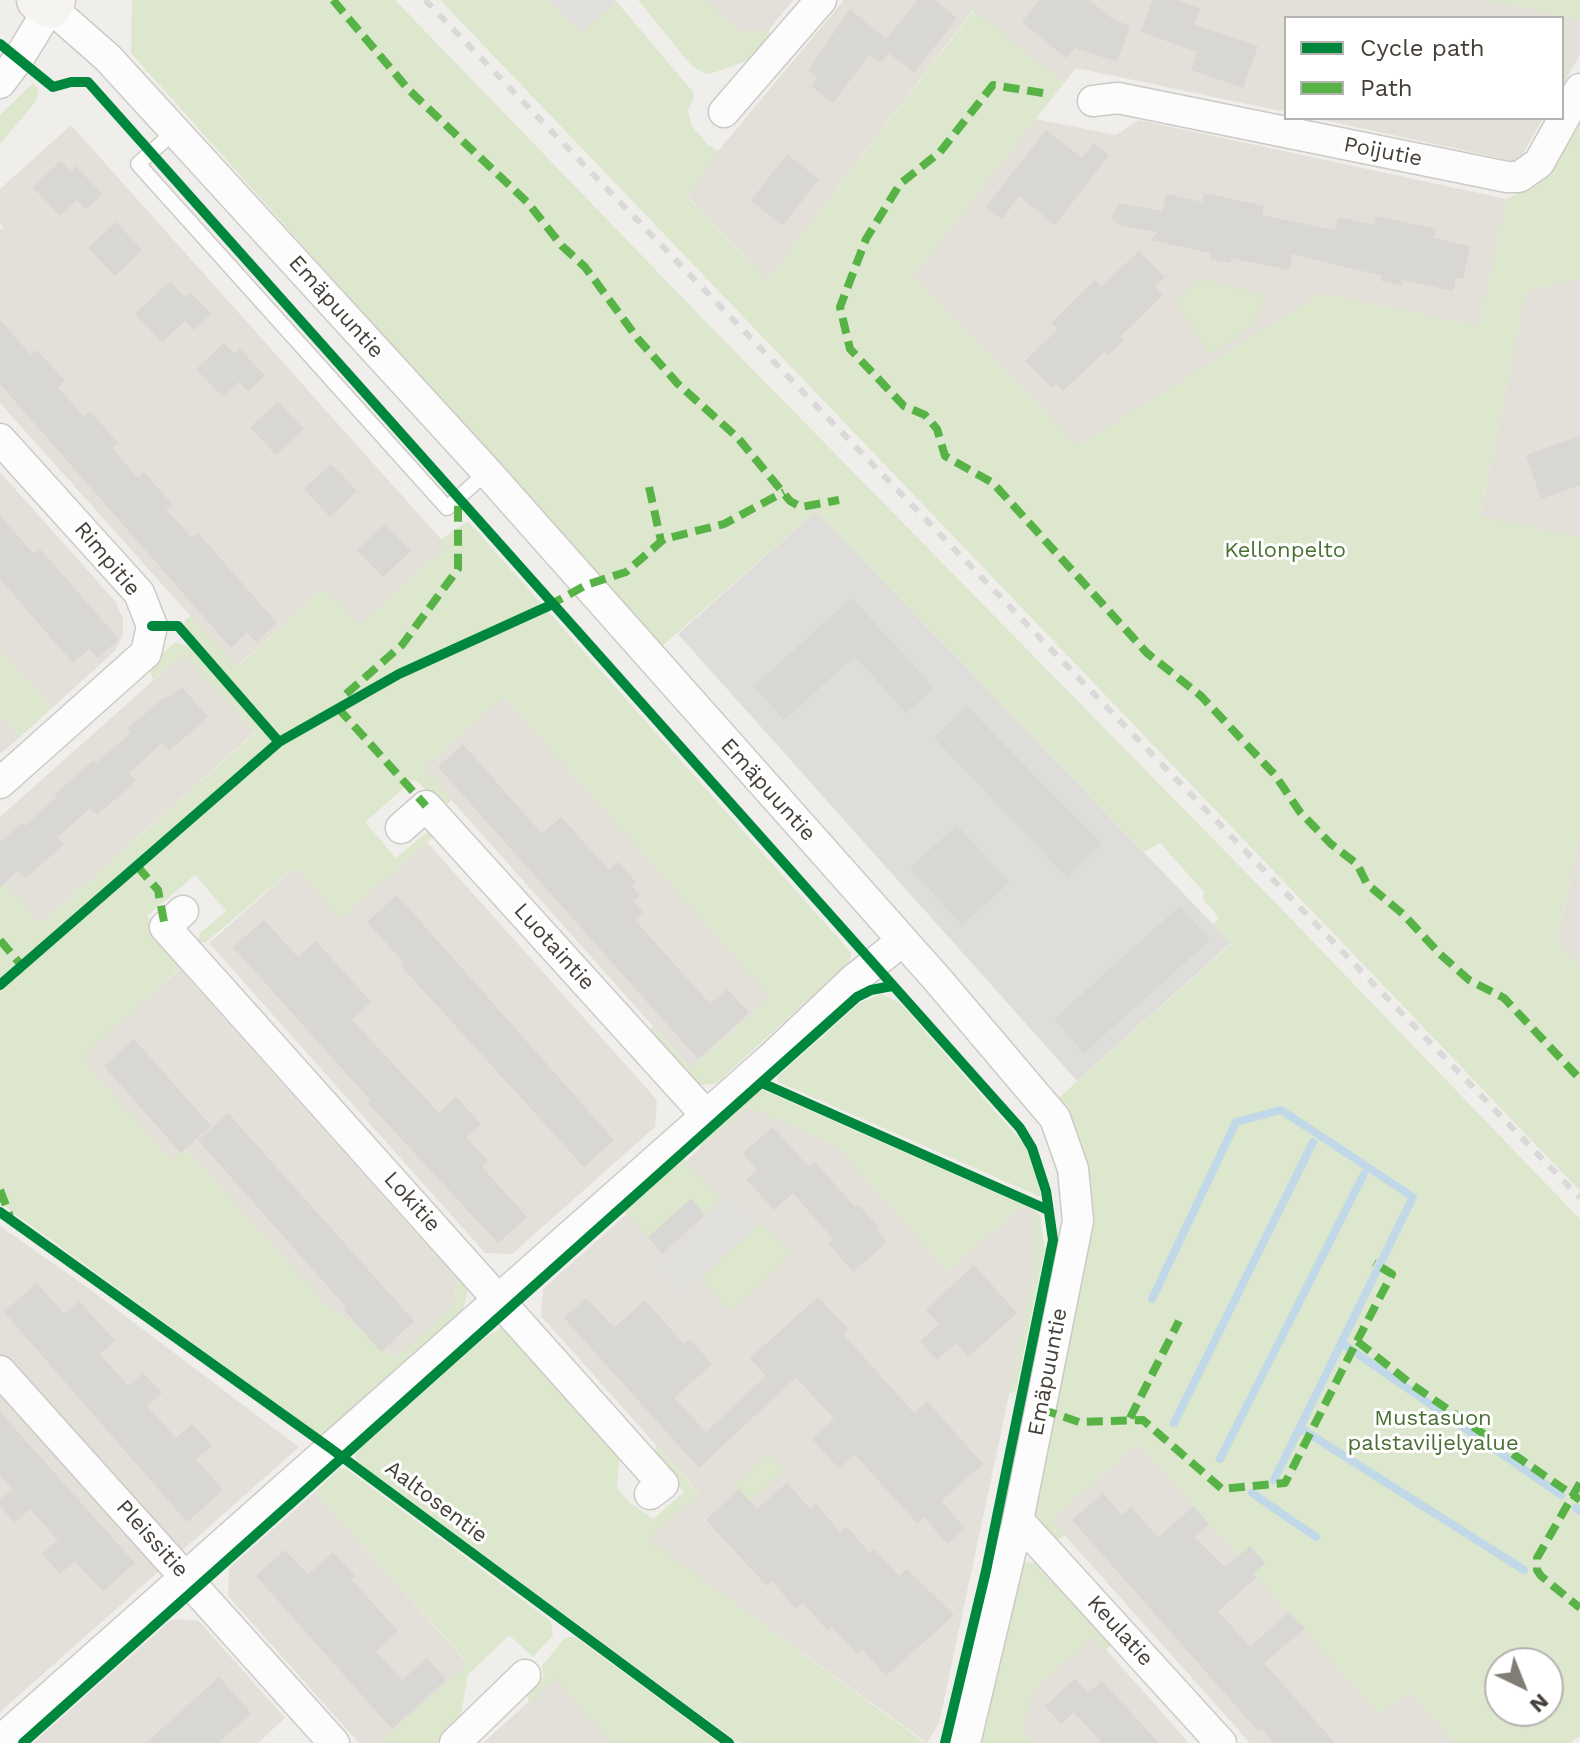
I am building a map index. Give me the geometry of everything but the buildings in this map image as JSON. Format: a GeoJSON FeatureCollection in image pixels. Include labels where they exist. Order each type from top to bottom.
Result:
{"type":"FeatureCollection","features":[{"type":"Feature","properties":{"kind":"street"},"geometry":{"type":"LineString","coordinates":[[724,112],[821,0]]}},
{"type":"Feature","properties":{"kind":"street"},"geometry":{"type":"LineString","coordinates":[[0,83],[19,58],[47,2]]}},
{"type":"Feature","properties":{"kind":"street","name":"Emäpuuntie"},"geometry":{"type":"LineString","coordinates":[[47,2],[108,58],[487,472],[1055,1118],[1073,1169],[1078,1221],[1018,1520],[965,1743]]}},
{"type":"Feature","properties":{"kind":"street","name":"Poijutie"},"geometry":{"type":"LineString","coordinates":[[1564,118],[1580,89]]}},
{"type":"Feature","properties":{"kind":"street","name":"Poijutie"},"geometry":{"type":"LineString","coordinates":[[1093,101],[1118,98],[1507,177],[1519,177],[1539,163],[1563,120]]}},
{"type":"Feature","properties":{"kind":"street","name":"Rimpitie"},"geometry":{"type":"LineString","coordinates":[[0,439],[139,593],[152,626],[146,653],[0,783]]}},
{"type":"Feature","properties":{"kind":"street","name":"Luotaintie"},"geometry":{"type":"LineString","coordinates":[[401,828],[426,806],[705,1114]]}},
{"type":"Feature","properties":{"kind":"street","name":"Lokitie"},"geometry":{"type":"LineString","coordinates":[[183,911],[165,927],[663,1484],[650,1494]]}},
{"type":"Feature","properties":{"kind":"street"},"geometry":{"type":"LineString","coordinates":[[0,1741],[771,1058],[852,981],[902,941]]}},
{"type":"Feature","properties":{"kind":"street","name":"Pleissitie"},"geometry":{"type":"LineString","coordinates":[[0,1371],[334,1743]]}},
{"type":"Feature","properties":{"kind":"street","name":"Keulatie"},"geometry":{"type":"LineString","coordinates":[[1018,1520],[1221,1743]]}},
{"type":"Feature","properties":{"kind":"street"},"geometry":{"type":"LineString","coordinates":[[455,1743],[525,1675]]}},
{"type":"Feature","properties":{"kind":"lane"},"geometry":{"type":"LineString","coordinates":[[175,131],[138,164],[436,496],[447,508],[487,472]]}},
{"type":"Feature","properties":{"kind":"shaded area"},"geometry":{"type":"Polygon","coordinates":[[[548,0],[615,0],[617,2],[581,33],[548,0]]]}},
{"type":"Feature","properties":{"kind":"shaded area"},"geometry":{"type":"Polygon","coordinates":[[[703,0],[793,0],[769,30],[743,33],[703,0]]]}},
{"type":"Feature","properties":{"kind":"shaded area"},"geometry":{"type":"Polygon","coordinates":[[[844,0],[1489,0],[1562,16],[1284,16],[1284,112],[1076,68],[1064,83],[973,10],[767,280],[688,197],[718,151],[844,0]]]}},
{"type":"Feature","properties":{"kind":"shaded area"},"geometry":{"type":"Polygon","coordinates":[[[1564,16],[1580,20],[1580,55],[1564,83],[1564,16]]]}},
{"type":"Feature","properties":{"kind":"shaded area"},"geometry":{"type":"Polygon","coordinates":[[[1036,119],[1116,135],[1139,120],[1507,199],[1479,326],[1322,293],[1078,446],[913,276],[1036,119]]]}},
{"type":"Feature","properties":{"kind":"shaded area"},"geometry":{"type":"Polygon","coordinates":[[[1323,120],[1542,120],[1518,162],[1323,120]]]}},
{"type":"Feature","properties":{"kind":"shaded area"},"geometry":{"type":"Polygon","coordinates":[[[71,125],[447,546],[359,625],[325,588],[236,667],[0,403],[0,230],[3,227],[0,223],[0,189],[71,125]]]}},
{"type":"Feature","properties":{"kind":"shaded area"},"geometry":{"type":"Polygon","coordinates":[[[1580,278],[1580,538],[1480,516],[1526,291],[1580,278]]]}},
{"type":"Feature","properties":{"kind":"shaded area"},"geometry":{"type":"Polygon","coordinates":[[[0,472],[115,601],[123,618],[123,635],[115,651],[52,708],[0,650],[0,472]]]}},
{"type":"Feature","properties":{"kind":"shaded area"},"geometry":{"type":"Polygon","coordinates":[[[816,511],[1231,943],[1077,1081],[678,634],[816,511]]]}},
{"type":"Feature","properties":{"kind":"shaded area"},"geometry":{"type":"Polygon","coordinates":[[[184,653],[255,732],[41,924],[0,878],[0,817],[184,653]]]}},
{"type":"Feature","properties":{"kind":"shaded area"},"geometry":{"type":"Polygon","coordinates":[[[504,697],[771,997],[691,1069],[423,768],[504,697]]]}},
{"type":"Feature","properties":{"kind":"shaded area"},"geometry":{"type":"Polygon","coordinates":[[[0,714],[20,737],[0,754],[0,714]]]}},
{"type":"Feature","properties":{"kind":"shaded area"},"geometry":{"type":"Polygon","coordinates":[[[1580,830],[1580,966],[1557,942],[1580,830]]]}},
{"type":"Feature","properties":{"kind":"shaded area"},"geometry":{"type":"Polygon","coordinates":[[[427,842],[657,1100],[655,1127],[512,1254],[485,1253],[209,943],[295,867],[341,918],[427,842]]]}},
{"type":"Feature","properties":{"kind":"shaded area"},"geometry":{"type":"Polygon","coordinates":[[[180,969],[456,1278],[455,1305],[397,1357],[327,1306],[186,1149],[172,1161],[80,1058],[180,969]]]}},
{"type":"Feature","properties":{"kind":"shaded area"},"geometry":{"type":"Polygon","coordinates":[[[747,1106],[838,1147],[948,1271],[1023,1205],[1034,1210],[1034,1278],[939,1723],[927,1743],[647,1540],[699,1493],[541,1316],[543,1289],[747,1106]]]}},
{"type":"Feature","properties":{"kind":"shaded area"},"geometry":{"type":"Polygon","coordinates":[[[730,1194],[759,1225],[681,1296],[652,1265],[730,1194]]]}},
{"type":"Feature","properties":{"kind":"shaded area"},"geometry":{"type":"Polygon","coordinates":[[[0,1226],[91,1290],[299,1447],[0,1712],[0,1226]]]}},
{"type":"Feature","properties":{"kind":"shaded area"},"geometry":{"type":"Polygon","coordinates":[[[1138,1443],[1380,1715],[1409,1690],[1456,1743],[1250,1743],[1051,1520],[1138,1443]]]}},
{"type":"Feature","properties":{"kind":"shaded area"},"geometry":{"type":"Polygon","coordinates":[[[315,1492],[468,1664],[379,1743],[359,1743],[228,1596],[229,1568],[315,1492]]]}},
{"type":"Feature","properties":{"kind":"shaded area"},"geometry":{"type":"Polygon","coordinates":[[[172,1619],[199,1621],[285,1718],[258,1743],[33,1743],[172,1619]]]}},
{"type":"Feature","properties":{"kind":"shaded area"},"geometry":{"type":"Polygon","coordinates":[[[1094,1636],[1189,1743],[1035,1743],[1024,1730],[1031,1692],[1094,1636]]]}},
{"type":"Feature","properties":{"kind":"shaded area"},"geometry":{"type":"Polygon","coordinates":[[[555,1678],[613,1743],[483,1743],[555,1678]]]}},
{"type":"Feature","properties":{"kind":"green space","name":"Mustasuon palstaviljelyalue"},"geometry":{"type":"Polygon","coordinates":[[[132,0],[395,0],[1580,1219],[1580,1735],[1571,1743],[1456,1743],[1409,1690],[1380,1715],[1138,1443],[1052,1519],[1065,1535],[1053,1544],[1030,1509],[1090,1226],[1055,1101],[1231,944],[1213,924],[1219,918],[1203,899],[1204,892],[1160,843],[1144,852],[816,511],[661,647],[131,53],[132,0]]]}},
{"type":"Feature","properties":{"kind":"green space","name":"Kellonpelto"},"geometry":{"type":"Polygon","coordinates":[[[440,0],[548,0],[581,33],[617,2],[693,92],[688,110],[692,126],[708,145],[718,151],[688,198],[767,280],[974,10],[1064,83],[913,276],[1078,446],[1322,293],[1479,326],[1507,199],[1539,182],[1580,111],[1580,278],[1526,291],[1480,515],[1580,538],[1580,830],[1557,941],[1580,966],[1580,1191],[440,0]]]}},
{"type":"Feature","properties":{"kind":"green space"},"geometry":{"type":"Polygon","coordinates":[[[638,0],[703,0],[742,32],[769,30],[774,42],[757,57],[710,74],[703,73],[691,65],[638,0]]]}},
{"type":"Feature","properties":{"kind":"green space"},"geometry":{"type":"Polygon","coordinates":[[[1489,0],[1580,0],[1580,20],[1489,0]]]}},
{"type":"Feature","properties":{"kind":"green space"},"geometry":{"type":"Polygon","coordinates":[[[33,83],[38,89],[37,100],[0,144],[0,115],[33,83]]]}},
{"type":"Feature","properties":{"kind":"green space"},"geometry":{"type":"Polygon","coordinates":[[[1201,279],[1268,295],[1254,322],[1208,355],[1177,301],[1201,279]]]}},
{"type":"Feature","properties":{"kind":"green space"},"geometry":{"type":"Polygon","coordinates":[[[468,521],[848,949],[850,961],[717,1083],[691,1083],[648,1031],[653,1027],[691,1069],[771,997],[504,697],[424,767],[452,800],[442,808],[413,780],[365,822],[396,858],[430,830],[434,836],[341,918],[295,867],[205,943],[198,941],[200,933],[226,911],[195,875],[147,916],[184,960],[183,965],[81,1059],[172,1161],[186,1149],[327,1306],[396,1357],[455,1305],[456,1278],[417,1235],[427,1233],[468,1288],[464,1308],[458,1315],[321,1436],[0,1203],[0,878],[41,924],[255,733],[184,653],[153,680],[149,667],[175,642],[189,647],[196,641],[184,628],[185,620],[191,616],[237,667],[325,588],[359,625],[447,546],[441,539],[468,521]]]}},
{"type":"Feature","properties":{"kind":"green space"},"geometry":{"type":"Polygon","coordinates":[[[0,650],[52,708],[20,737],[0,714],[0,650]]]}},
{"type":"Feature","properties":{"kind":"green space"},"geometry":{"type":"Polygon","coordinates":[[[881,994],[899,1002],[1024,1144],[1035,1170],[1041,1197],[778,1082],[777,1077],[861,1002],[881,994]]]}},
{"type":"Feature","properties":{"kind":"green space"},"geometry":{"type":"Polygon","coordinates":[[[760,1090],[1023,1205],[948,1271],[838,1147],[748,1107],[700,1149],[700,1144],[760,1090]]]}},
{"type":"Feature","properties":{"kind":"green space"},"geometry":{"type":"Polygon","coordinates":[[[684,1159],[720,1199],[705,1215],[690,1199],[648,1237],[624,1211],[684,1159]]]}},
{"type":"Feature","properties":{"kind":"green space"},"geometry":{"type":"Polygon","coordinates":[[[1034,1210],[1040,1215],[1045,1249],[1013,1393],[1009,1392],[1034,1278],[1034,1210]]]}},
{"type":"Feature","properties":{"kind":"green space"},"geometry":{"type":"Polygon","coordinates":[[[759,1225],[764,1226],[788,1250],[787,1256],[732,1310],[728,1309],[701,1278],[759,1225]]]}},
{"type":"Feature","properties":{"kind":"green space"},"geometry":{"type":"Polygon","coordinates":[[[505,1325],[620,1453],[617,1488],[629,1502],[653,1519],[684,1492],[654,1457],[652,1453],[657,1446],[699,1494],[648,1540],[925,1743],[739,1743],[356,1461],[355,1453],[482,1340],[505,1325]]]}},
{"type":"Feature","properties":{"kind":"green space"},"geometry":{"type":"Polygon","coordinates":[[[769,1454],[785,1471],[750,1502],[735,1485],[769,1454]]]}},
{"type":"Feature","properties":{"kind":"green space"},"geometry":{"type":"Polygon","coordinates":[[[345,1468],[551,1621],[553,1635],[533,1657],[509,1635],[468,1675],[461,1714],[451,1731],[437,1743],[379,1743],[468,1663],[315,1492],[339,1469],[345,1468]]]}},
{"type":"Feature","properties":{"kind":"green space"},"geometry":{"type":"Polygon","coordinates":[[[1021,1562],[1040,1563],[1113,1642],[1106,1651],[1093,1637],[1031,1692],[1024,1730],[1035,1743],[978,1743],[1021,1562]]]}},
{"type":"Feature","properties":{"kind":"green space"},"geometry":{"type":"Polygon","coordinates":[[[569,1637],[575,1637],[719,1743],[613,1743],[555,1679],[529,1702],[526,1693],[544,1676],[541,1667],[569,1637]]]}},
{"type":"Feature","properties":{"kind":"waterway"},"geometry":{"type":"LineString","coordinates":[[1152,1299],[1236,1122],[1281,1110],[1413,1197],[1274,1480]]}},
{"type":"Feature","properties":{"kind":"waterway"},"geometry":{"type":"LineString","coordinates":[[1174,1423],[1313,1142]]}},
{"type":"Feature","properties":{"kind":"waterway"},"geometry":{"type":"LineString","coordinates":[[1220,1459],[1364,1174]]}},
{"type":"Feature","properties":{"kind":"waterway"},"geometry":{"type":"LineString","coordinates":[[1342,1343],[1561,1495]]}},
{"type":"Feature","properties":{"kind":"waterway"},"geometry":{"type":"LineString","coordinates":[[1300,1428],[1524,1570]]}},
{"type":"Feature","properties":{"kind":"waterway"},"geometry":{"type":"LineString","coordinates":[[1252,1493],[1316,1537]]}},
{"type":"Feature","properties":{"kind":"waterway"},"geometry":{"type":"LineString","coordinates":[[1576,1508],[1580,1511]]}},
{"type":"Feature","properties":{"kind":"railway"},"geometry":{"type":"LineString","coordinates":[[425,0],[1580,1198]]}},
{"type":"Feature","properties":{"kind":"marked path"},"geometry":{"type":"LineString","coordinates":[[333,0],[409,90],[528,203],[562,246],[585,267],[638,339],[678,384],[738,438],[790,501],[801,507],[839,500]]}},
{"type":"Feature","properties":{"kind":"marked path"},"geometry":{"type":"LineString","coordinates":[[1043,93],[993,85],[940,152],[900,184],[866,239],[840,307],[850,349],[904,406],[925,415],[937,429],[945,456],[993,483],[1147,653],[1201,696],[1275,775],[1300,812],[1331,844],[1357,864],[1367,884],[1403,914],[1469,980],[1504,998],[1580,1079]]}},
{"type":"Feature","properties":{"kind":"marked path"},"geometry":{"type":"LineString","coordinates":[[649,487],[661,541]]}},
{"type":"Feature","properties":{"kind":"marked path"},"geometry":{"type":"LineString","coordinates":[[548,606],[586,585],[626,572],[664,539],[724,524],[784,492]]}},
{"type":"Feature","properties":{"kind":"marked path"},"geometry":{"type":"LineString","coordinates":[[346,694],[402,645],[458,569],[458,498]]}},
{"type":"Feature","properties":{"kind":"marked path"},"geometry":{"type":"LineString","coordinates":[[338,708],[426,806]]}},
{"type":"Feature","properties":{"kind":"marked path"},"geometry":{"type":"LineString","coordinates":[[137,866],[158,890],[165,927]]}},
{"type":"Feature","properties":{"kind":"marked path"},"geometry":{"type":"LineString","coordinates":[[0,940],[22,966]]}},
{"type":"Feature","properties":{"kind":"marked path"},"geometry":{"type":"LineString","coordinates":[[0,1190],[10,1216]]}},
{"type":"Feature","properties":{"kind":"marked path"},"geometry":{"type":"LineString","coordinates":[[1357,1341],[1392,1274],[1374,1263]]}},
{"type":"Feature","properties":{"kind":"marked path"},"geometry":{"type":"LineString","coordinates":[[1130,1418],[1179,1321]]}},
{"type":"Feature","properties":{"kind":"marked path"},"geometry":{"type":"LineString","coordinates":[[1041,1409],[1079,1422],[1143,1420],[1222,1489],[1285,1483],[1357,1341],[1411,1384],[1580,1500]]}},
{"type":"Feature","properties":{"kind":"marked path"},"geometry":{"type":"LineString","coordinates":[[1580,1483],[1537,1558],[1537,1570],[1541,1576],[1580,1608]]}},
{"type":"Feature","properties":{"kind":"cycle path"},"geometry":{"type":"LineString","coordinates":[[0,44],[53,87],[71,82],[88,82],[1020,1128],[1032,1148],[1046,1191],[1053,1240],[986,1571],[945,1743]]}},
{"type":"Feature","properties":{"kind":"cycle path"},"geometry":{"type":"LineString","coordinates":[[0,985],[279,742],[399,674],[553,604]]}},
{"type":"Feature","properties":{"kind":"cycle path"},"geometry":{"type":"LineString","coordinates":[[152,626],[178,626],[279,742]]}},
{"type":"Feature","properties":{"kind":"cycle path"},"geometry":{"type":"LineString","coordinates":[[23,1743],[857,997],[871,990],[892,986]]}},
{"type":"Feature","properties":{"kind":"cycle path"},"geometry":{"type":"LineString","coordinates":[[762,1083],[1048,1210]]}},
{"type":"Feature","properties":{"kind":"cycle path","name":"Aaltosentie"},"geometry":{"type":"LineString","coordinates":[[0,1212],[330,1448],[729,1743]]}}]}
